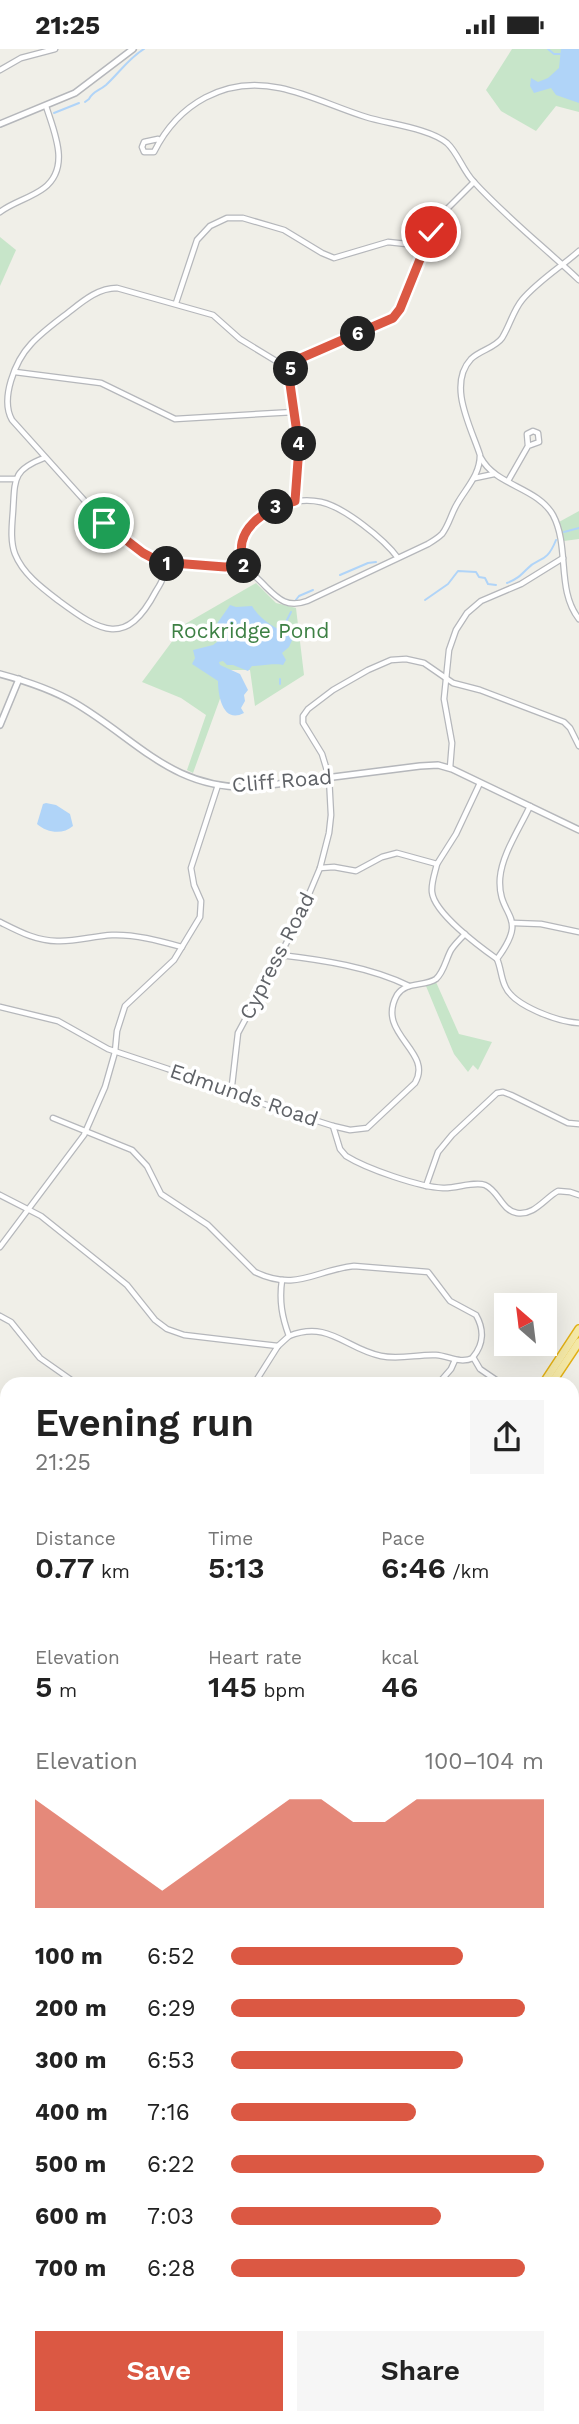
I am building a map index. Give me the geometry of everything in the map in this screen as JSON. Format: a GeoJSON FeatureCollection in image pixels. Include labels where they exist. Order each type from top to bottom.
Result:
{"type":"FeatureCollection","features":[{"type":"Feature","properties":{"kind":"highway"},"geometry":{"type":"LineString","coordinates":[[547,1377],[579,1329]]}},
{"type":"Feature","properties":{"kind":"highway"},"geometry":{"type":"LineString","coordinates":[[556,1377],[579,1342]]}},
{"type":"Feature","properties":{"kind":"street"},"geometry":{"type":"LineString","coordinates":[[0,69],[21,58],[55,49]]}},
{"type":"Feature","properties":{"kind":"street"},"geometry":{"type":"LineString","coordinates":[[0,124],[84,87],[133,49]]}},
{"type":"Feature","properties":{"kind":"street"},"geometry":{"type":"LineString","coordinates":[[159,139],[189,107],[205,97],[241,85],[270,86],[439,138],[450,146],[474,182],[579,280]]}},
{"type":"Feature","properties":{"kind":"street"},"geometry":{"type":"LineString","coordinates":[[0,212],[43,188],[56,170],[59,149],[46,106]]}},
{"type":"Feature","properties":{"kind":"street"},"geometry":{"type":"LineString","coordinates":[[276,361],[286,362],[301,358],[393,318],[400,309],[439,217],[474,182]]}},
{"type":"Feature","properties":{"kind":"street"},"geometry":{"type":"LineString","coordinates":[[176,303],[199,238],[212,225],[230,218],[243,218],[284,230],[334,258],[388,242],[425,246]]}},
{"type":"Feature","properties":{"kind":"street"},"geometry":{"type":"LineString","coordinates":[[579,251],[524,298],[498,342],[476,355],[465,369],[461,383],[461,397],[486,466],[539,500],[552,514],[559,532],[568,602],[579,619]]}},
{"type":"Feature","properties":{"kind":"street"},"geometry":{"type":"LineString","coordinates":[[164,577],[158,562],[108,527],[44,458],[8,412],[6,396],[23,354],[35,340],[101,290],[126,289],[215,316],[238,338],[283,367],[289,379],[299,447],[295,501]]}},
{"type":"Feature","properties":{"kind":"street"},"geometry":{"type":"LineString","coordinates":[[289,379],[293,366],[301,358]]}},
{"type":"Feature","properties":{"kind":"street"},"geometry":{"type":"LineString","coordinates":[[15,372],[101,383],[175,419],[294,412]]}},
{"type":"Feature","properties":{"kind":"street"},"geometry":{"type":"LineString","coordinates":[[508,481],[528,446]]}},
{"type":"Feature","properties":{"kind":"street"},"geometry":{"type":"LineString","coordinates":[[398,558],[387,545],[335,507],[320,501],[295,501],[269,510],[250,525],[243,542],[246,565],[278,599],[293,605],[307,601],[428,544],[440,536],[480,466],[480,455]]}},
{"type":"Feature","properties":{"kind":"street"},"geometry":{"type":"LineString","coordinates":[[44,458],[24,466],[15,479],[11,531],[17,558],[38,585],[88,622],[109,629],[133,623],[145,611],[164,577],[182,565]]}},
{"type":"Feature","properties":{"kind":"street"},"geometry":{"type":"LineString","coordinates":[[474,478],[495,473]]}},
{"type":"Feature","properties":{"kind":"street"},"geometry":{"type":"LineString","coordinates":[[0,479],[15,479]]}},
{"type":"Feature","properties":{"kind":"street"},"geometry":{"type":"LineString","coordinates":[[450,768],[452,743],[444,699],[452,640],[458,626],[469,610],[484,599],[521,584],[563,558]]}},
{"type":"Feature","properties":{"kind":"street"},"geometry":{"type":"LineString","coordinates":[[158,562],[182,565],[246,565]]}},
{"type":"Feature","properties":{"kind":"street","name":"Cypress Road"},"geometry":{"type":"LineString","coordinates":[[231,1094],[237,1033],[296,925],[320,868],[331,815],[329,778],[322,754],[303,723],[303,716],[308,709],[361,674],[395,660],[421,662],[447,680],[564,722],[579,746]]}},
{"type":"Feature","properties":{"kind":"street","name":"Cliff Road"},"geometry":{"type":"LineString","coordinates":[[0,674],[47,689],[76,703],[168,768],[218,785],[249,787],[423,765],[450,768],[579,829]]}},
{"type":"Feature","properties":{"kind":"street"},"geometry":{"type":"LineString","coordinates":[[0,725],[19,679]]}},
{"type":"Feature","properties":{"kind":"street"},"geometry":{"type":"LineString","coordinates":[[480,783],[456,834],[437,865],[433,881],[434,900],[465,934],[497,959],[504,986],[514,998],[553,1018],[579,1023]]}},
{"type":"Feature","properties":{"kind":"street"},"geometry":{"type":"LineString","coordinates":[[0,1247],[86,1131],[99,1105],[125,1006],[161,974],[200,917],[201,901],[191,868],[218,785]]}},
{"type":"Feature","properties":{"kind":"street"},"geometry":{"type":"LineString","coordinates":[[497,959],[509,941],[514,923],[501,893],[500,879],[504,861],[530,806]]}},
{"type":"Feature","properties":{"kind":"street"},"geometry":{"type":"LineString","coordinates":[[320,868],[334,867],[356,871],[397,853],[437,865]]}},
{"type":"Feature","properties":{"kind":"street"},"geometry":{"type":"LineString","coordinates":[[0,922],[30,937],[59,942],[113,935],[182,947]]}},
{"type":"Feature","properties":{"kind":"street"},"geometry":{"type":"LineString","coordinates":[[514,923],[541,924],[579,932]]}},
{"type":"Feature","properties":{"kind":"street"},"geometry":{"type":"LineString","coordinates":[[333,1126],[350,1130],[367,1128],[415,1083],[420,1074],[419,1063],[396,1030],[391,1016],[398,993],[410,986],[434,980],[440,974],[451,951],[465,934]]}},
{"type":"Feature","properties":{"kind":"street"},"geometry":{"type":"LineString","coordinates":[[280,955],[373,973],[410,986]]}},
{"type":"Feature","properties":{"kind":"street","name":"Edmunds Road"},"geometry":{"type":"LineString","coordinates":[[0,1007],[58,1021],[115,1052],[231,1094],[333,1126],[340,1149],[346,1156],[426,1186],[446,1188],[485,1185],[494,1191],[506,1207],[518,1213],[534,1210],[558,1191],[579,1195]]}},
{"type":"Feature","properties":{"kind":"street"},"geometry":{"type":"LineString","coordinates":[[426,1186],[438,1152],[452,1135],[498,1093],[511,1095],[568,1122],[579,1124]]}},
{"type":"Feature","properties":{"kind":"street"},"geometry":{"type":"LineString","coordinates":[[53,1118],[132,1150],[147,1166],[155,1185],[166,1198],[208,1225],[256,1272],[282,1280],[311,1278],[354,1266],[428,1272],[446,1298],[469,1309],[481,1323],[480,1344],[473,1357],[466,1361],[436,1355],[394,1358],[378,1356],[329,1333],[305,1332],[289,1336],[278,1346],[258,1377]]}},
{"type":"Feature","properties":{"kind":"street"},"geometry":{"type":"LineString","coordinates":[[0,1195],[30,1209],[127,1285],[155,1319],[167,1329],[184,1335],[278,1346]]}},
{"type":"Feature","properties":{"kind":"street"},"geometry":{"type":"LineString","coordinates":[[282,1280],[279,1297],[289,1336]]}},
{"type":"Feature","properties":{"kind":"street"},"geometry":{"type":"LineString","coordinates":[[0,1316],[11,1322],[48,1366],[66,1377]]}},
{"type":"Feature","properties":{"kind":"street"},"geometry":{"type":"LineString","coordinates":[[570,1355],[579,1359]]}},
{"type":"Feature","properties":{"kind":"street"},"geometry":{"type":"LineString","coordinates":[[473,1357],[480,1369],[492,1377]]}},
{"type":"Feature","properties":{"kind":"street"},"geometry":{"type":"LineString","coordinates":[[444,1377],[455,1360]]}},
{"type":"Feature","properties":{"kind":"green space"},"geometry":{"type":"Polygon","coordinates":[[[512,49],[579,49],[579,112],[556,106],[536,131],[501,111],[486,90],[512,49]]]}},
{"type":"Feature","properties":{"kind":"green space"},"geometry":{"type":"Polygon","coordinates":[[[0,237],[16,250],[0,286],[0,237]]]}},
{"type":"Feature","properties":{"kind":"green space"},"geometry":{"type":"Polygon","coordinates":[[[579,511],[579,539],[564,541],[559,522],[579,511]]]}},
{"type":"Feature","properties":{"kind":"green space","name":"Rockridge Pond"},"geometry":{"type":"Polygon","coordinates":[[[256,583],[276,603],[296,608],[304,675],[255,706],[250,670],[213,670],[225,685],[193,773],[187,770],[206,715],[181,698],[142,682],[185,624],[256,583]]]}},
{"type":"Feature","properties":{"kind":"green space"},"geometry":{"type":"Polygon","coordinates":[[[436,982],[459,1034],[492,1042],[478,1070],[473,1065],[468,1072],[454,1054],[426,986],[436,982]]]}},
{"type":"Feature","properties":{"kind":"water"},"geometry":{"type":"Polygon","coordinates":[[[561,49],[579,49],[579,103],[556,95],[551,88],[534,93],[530,86],[531,78],[538,82],[548,78],[559,68],[561,49]]]}},
{"type":"Feature","properties":{"kind":"water","name":"Rockridge Pond"},"geometry":{"type":"Polygon","coordinates":[[[230,605],[252,606],[264,620],[293,638],[282,653],[286,660],[283,665],[252,666],[248,671],[227,665],[223,661],[219,662],[220,665],[240,674],[248,690],[241,708],[244,713],[237,715],[231,715],[223,707],[218,681],[192,664],[195,658],[193,650],[217,642],[216,625],[230,605]]]}},
{"type":"Feature","properties":{"kind":"water"},"geometry":{"type":"Polygon","coordinates":[[[43,804],[56,805],[70,814],[73,826],[65,831],[55,832],[37,824],[43,804]]]}},
{"type":"Feature","properties":{"kind":"waterway"},"geometry":{"type":"LineString","coordinates":[[85,102],[144,49]]}},
{"type":"Feature","properties":{"kind":"waterway"},"geometry":{"type":"LineString","coordinates":[[548,49],[554,54],[560,54]]}},
{"type":"Feature","properties":{"kind":"waterway"},"geometry":{"type":"LineString","coordinates":[[54,113],[79,103]]}},
{"type":"Feature","properties":{"kind":"waterway"},"geometry":{"type":"LineString","coordinates":[[564,532],[579,528]]}},
{"type":"Feature","properties":{"kind":"waterway"},"geometry":{"type":"LineString","coordinates":[[507,583],[546,557],[556,540]]}},
{"type":"Feature","properties":{"kind":"waterway"},"geometry":{"type":"LineString","coordinates":[[340,575],[376,562]]}},
{"type":"Feature","properties":{"kind":"waterway"},"geometry":{"type":"LineString","coordinates":[[425,600],[448,584],[458,571],[476,572],[479,577],[485,578],[488,584],[496,585]]}},
{"type":"Feature","properties":{"kind":"waterway"},"geometry":{"type":"LineString","coordinates":[[295,601],[299,596],[313,590]]}},
{"type":"Feature","properties":{"kind":"waterway"},"geometry":{"type":"LineString","coordinates":[[283,632],[291,612]]}},
{"type":"Feature","properties":{"kind":"waterway"},"geometry":{"type":"LineString","coordinates":[[280,679],[280,684]]}},
{"type":"Feature","properties":{"kind":"route"},"geometry":{"type":"LineString","coordinates":[[104,523],[143,553],[160,562],[225,567],[246,565],[243,542],[250,525],[269,510],[295,501],[299,447],[289,377],[292,368],[301,358],[393,318],[400,309],[431,232]]}}]}
